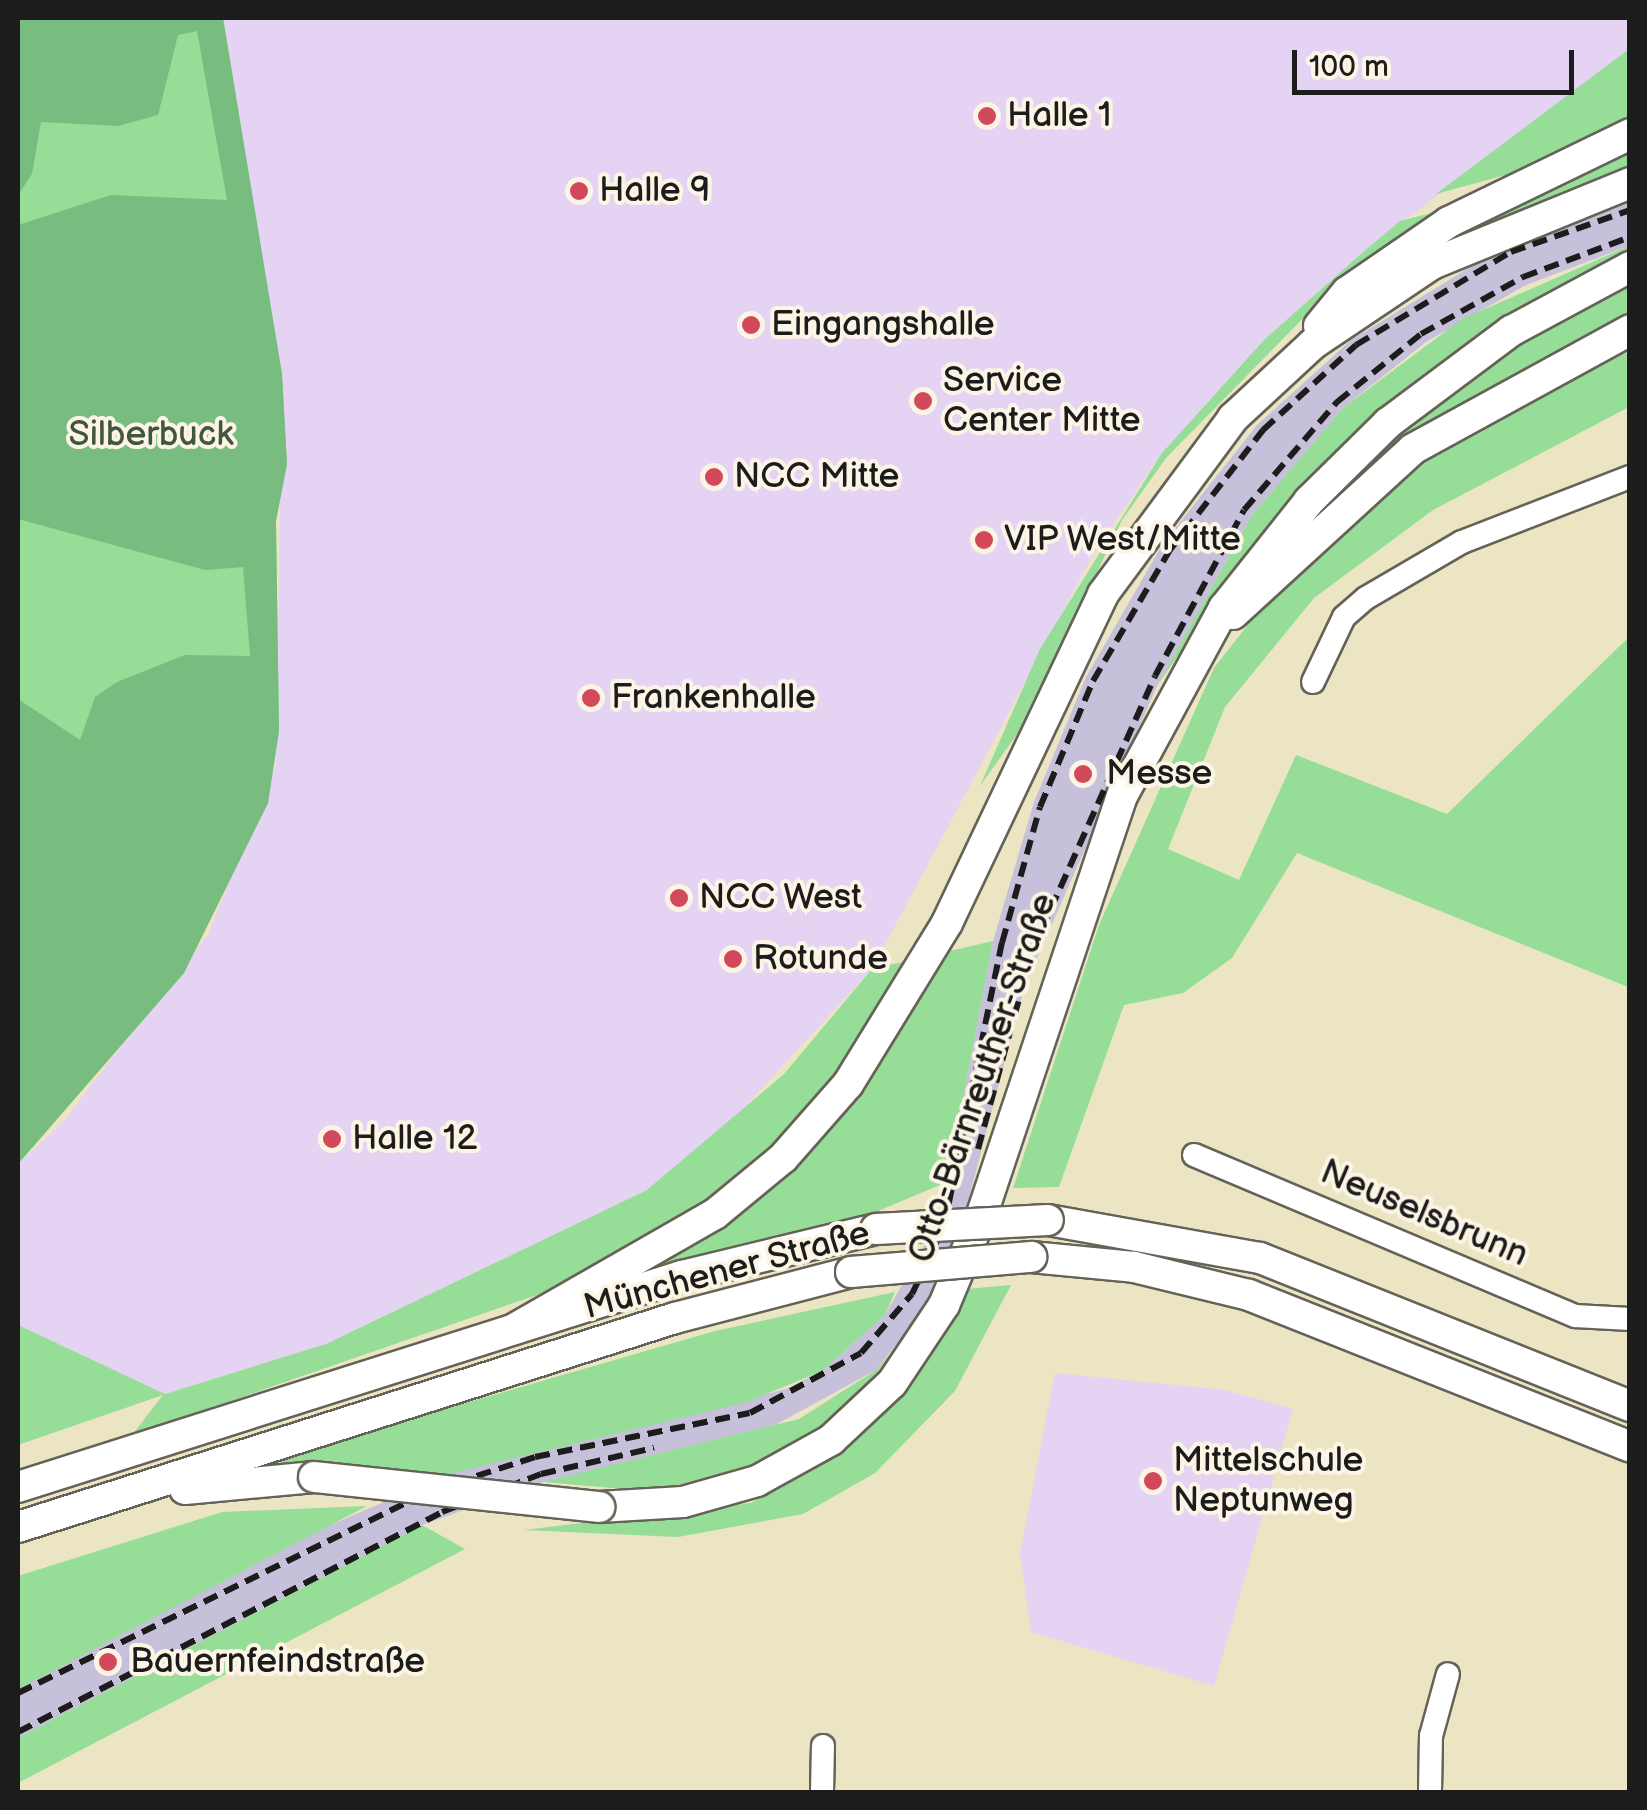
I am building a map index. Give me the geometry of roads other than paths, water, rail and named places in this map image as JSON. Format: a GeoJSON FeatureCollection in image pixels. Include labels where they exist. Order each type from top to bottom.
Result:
{"type":"FeatureCollection","features":[{"type":"Feature","properties":{"kind":"main road"},"geometry":{"type":"LineString","coordinates":[[514,1330],[715,1214],[782,1158],[848,1084],[947,923],[1120,564],[1200,454],[1289,364],[1347,292],[1392,259],[1509,187],[1630,134]]}},
{"type":"Feature","properties":{"kind":"main road"},"geometry":{"type":"LineString","coordinates":[[1289,364],[1456,251],[1630,183]]}},
{"type":"Feature","properties":{"kind":"main road","name":"Otto-Bärnreuther-Straße"},"geometry":{"type":"LineString","coordinates":[[103,1500],[314,1477],[599,1508],[704,1498],[795,1463],[852,1423],[918,1350],[982,1214],[1108,831],[1204,638],[1277,537],[1388,424],[1511,331],[1630,268]]}},
{"type":"Feature","properties":{"kind":"main road","name":"Otto-Bärnreuther-Straße"},"geometry":{"type":"LineString","coordinates":[[1204,638],[1413,449],[1630,330]]}},
{"type":"Feature","properties":{"kind":"main road","name":"Münchener Straße"},"geometry":{"type":"LineString","coordinates":[[18,1487],[717,1266],[876,1229],[1048,1220],[1153,1232],[1286,1266],[1630,1406]]}},
{"type":"Feature","properties":{"kind":"main road","name":"Münchener Straße"},"geometry":{"type":"LineString","coordinates":[[18,1527],[675,1318],[851,1272],[1031,1258],[1134,1267],[1249,1295],[1630,1447]]}},
{"type":"Feature","properties":{"kind":"street"},"geometry":{"type":"LineString","coordinates":[[1313,682],[1344,616],[1366,598],[1462,542],[1630,477]]}},
{"type":"Feature","properties":{"kind":"street","name":"Neuselsbrunn"},"geometry":{"type":"LineString","coordinates":[[1194,1156],[1575,1316],[1630,1319]]}},
{"type":"Feature","properties":{"kind":"street"},"geometry":{"type":"LineString","coordinates":[[1430,1792],[1431,1736],[1448,1674]]}},
{"type":"Feature","properties":{"kind":"street"},"geometry":{"type":"LineString","coordinates":[[820,1792],[824,1746]]}},
{"type":"Feature","properties":{"kind":"railway"},"geometry":{"type":"LineString","coordinates":[[18,1693],[433,1490],[535,1457],[750,1413],[861,1353],[912,1294],[944,1227],[1002,943],[1040,807],[1093,681],[1170,550],[1263,430],[1356,345],[1511,252],[1630,210]]}},
{"type":"Feature","properties":{"kind":"railway"},"geometry":{"type":"LineString","coordinates":[[978,1149],[1032,951],[1155,676],[1244,510],[1337,402],[1421,334],[1523,277],[1630,237]]}},
{"type":"Feature","properties":{"kind":"railway"},"geometry":{"type":"LineString","coordinates":[[18,1732],[442,1512],[541,1474],[654,1448]]}},
{"type":"Feature","properties":{"kind":"place","name":"Halle 1"},"geometry":{"type":"Point","coordinates":[987,116]}},
{"type":"Feature","properties":{"kind":"place","name":"Halle 9"},"geometry":{"type":"Point","coordinates":[579,191]}},
{"type":"Feature","properties":{"kind":"place","name":"Eingangshalle"},"geometry":{"type":"Point","coordinates":[751,325]}},
{"type":"Feature","properties":{"kind":"place","name":"Service Center Mitte"},"geometry":{"type":"Point","coordinates":[923,401]}},
{"type":"Feature","properties":{"kind":"place","name":"NCC Mitte"},"geometry":{"type":"Point","coordinates":[714,477]}},
{"type":"Feature","properties":{"kind":"place","name":"VIP West/Mitte"},"geometry":{"type":"Point","coordinates":[984,540]}},
{"type":"Feature","properties":{"kind":"place","name":"Frankenhalle"},"geometry":{"type":"Point","coordinates":[591,698]}},
{"type":"Feature","properties":{"kind":"place","name":"Messe"},"geometry":{"type":"Point","coordinates":[1083,774]}},
{"type":"Feature","properties":{"kind":"place","name":"NCC West"},"geometry":{"type":"Point","coordinates":[679,898]}},
{"type":"Feature","properties":{"kind":"place","name":"Rotunde"},"geometry":{"type":"Point","coordinates":[733,959]}},
{"type":"Feature","properties":{"kind":"place","name":"Halle 12"},"geometry":{"type":"Point","coordinates":[332,1139]}},
{"type":"Feature","properties":{"kind":"place","name":"Mittelschule Neptunweg"},"geometry":{"type":"Point","coordinates":[1153,1481]}},
{"type":"Feature","properties":{"kind":"place","name":"Bauernfeindstraße"},"geometry":{"type":"Point","coordinates":[108,1662]}},
{"type":"Feature","properties":{"kind":"park label","name":"Silberbuck"},"geometry":{"type":"Point","coordinates":[151,435]}}]}
